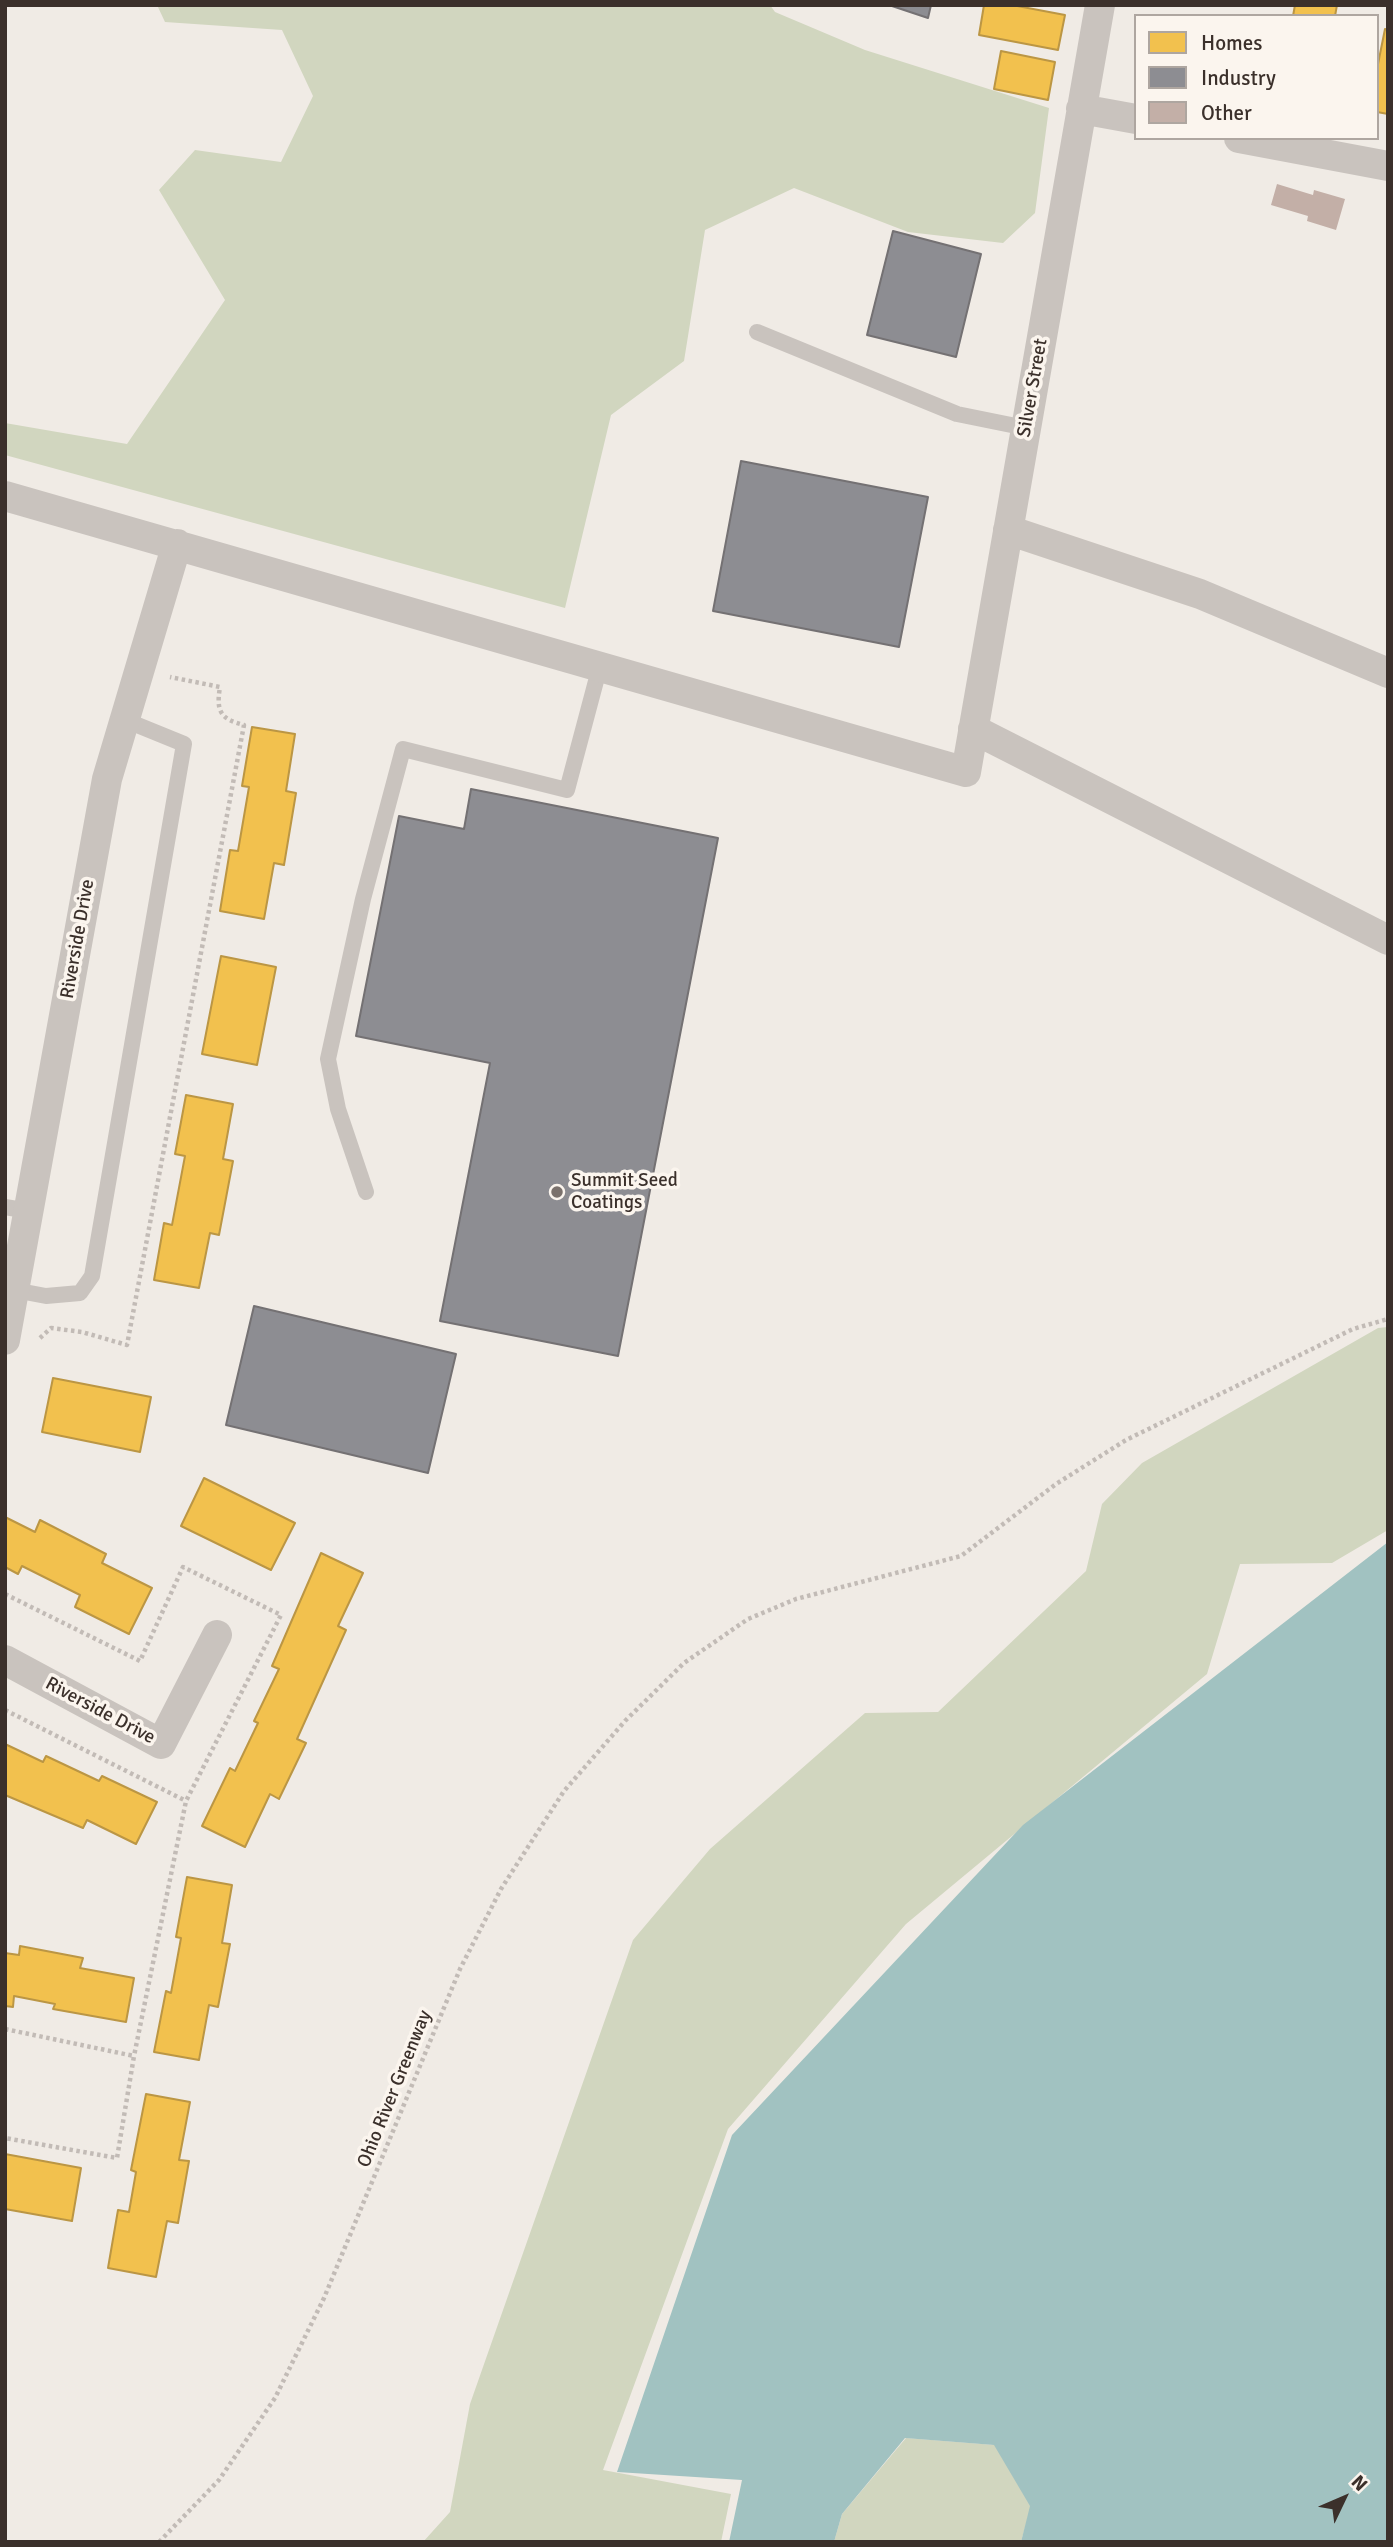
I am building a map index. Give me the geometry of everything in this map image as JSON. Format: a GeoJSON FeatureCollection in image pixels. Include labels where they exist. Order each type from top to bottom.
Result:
{"type":"FeatureCollection","features":[{"type":"Feature","properties":{"kind":"street","name":"Silver Street"},"geometry":{"type":"LineString","coordinates":[[600,666],[966,772],[1100,5]]}},
{"type":"Feature","properties":{"kind":"street"},"geometry":{"type":"LineString","coordinates":[[1082,109],[1134,119]]}},
{"type":"Feature","properties":{"kind":"street"},"geometry":{"type":"LineString","coordinates":[[1249,140],[1388,166]]}},
{"type":"Feature","properties":{"kind":"street"},"geometry":{"type":"LineString","coordinates":[[5,496],[600,666]]}},
{"type":"Feature","properties":{"kind":"street"},"geometry":{"type":"LineString","coordinates":[[1008,530],[1200,594],[1388,673]]}},
{"type":"Feature","properties":{"kind":"street","name":"Riverside Drive"},"geometry":{"type":"LineString","coordinates":[[5,1340],[14,1290],[17,1209],[107,779],[177,544]]}},
{"type":"Feature","properties":{"kind":"street"},"geometry":{"type":"LineString","coordinates":[[973,729],[1388,940]]}},
{"type":"Feature","properties":{"kind":"street","name":"Riverside Drive"},"geometry":{"type":"LineString","coordinates":[[5,1660],[161,1744],[217,1635]]}},
{"type":"Feature","properties":{"kind":"lane"},"geometry":{"type":"LineString","coordinates":[[757,332],[957,414],[1026,428]]}},
{"type":"Feature","properties":{"kind":"lane"},"geometry":{"type":"LineString","coordinates":[[366,1192],[338,1109],[328,1059],[363,899],[403,749],[567,790],[600,666]]}},
{"type":"Feature","properties":{"kind":"lane"},"geometry":{"type":"LineString","coordinates":[[14,1290],[46,1296],[80,1293],[92,1276],[184,744],[125,720]]}},
{"type":"Feature","properties":{"kind":"path"},"geometry":{"type":"LineString","coordinates":[[36,1345],[42,1334],[51,1328],[82,1332],[127,1346],[244,725],[223,719],[219,713],[220,687],[168,677]]}},
{"type":"Feature","properties":{"kind":"path","name":"Ohio River Greenway"},"geometry":{"type":"LineString","coordinates":[[159,2542],[219,2480],[275,2399],[324,2298],[460,1969],[501,1889],[564,1791],[625,1721],[684,1663],[748,1619],[796,1599],[961,1556],[1056,1484],[1126,1440],[1353,1329],[1388,1319]]}},
{"type":"Feature","properties":{"kind":"path"},"geometry":{"type":"LineString","coordinates":[[5,1710],[186,1801],[134,2056],[117,2158],[5,2138]]}},
{"type":"Feature","properties":{"kind":"path"},"geometry":{"type":"LineString","coordinates":[[5,2029],[134,2056]]}},
{"type":"Feature","properties":{"kind":"green space"},"geometry":{"type":"Polygon","coordinates":[[[157,5],[770,5],[775,12],[865,50],[1049,108],[1035,213],[1003,243],[908,232],[794,188],[705,230],[684,361],[611,415],[565,608],[5,455],[5,423],[127,444],[225,300],[159,190],[195,150],[281,162],[313,96],[282,30],[165,22],[157,5]]]}},
{"type":"Feature","properties":{"kind":"green space"},"geometry":{"type":"Polygon","coordinates":[[[1388,1327],[1388,1530],[1332,1563],[1240,1564],[1207,1674],[906,1924],[728,2129],[603,2470],[731,2494],[721,2542],[423,2542],[450,2512],[470,2404],[633,1940],[710,1849],[865,1713],[938,1712],[1086,1571],[1102,1504],[1142,1463],[1378,1328],[1388,1327]]]}},
{"type":"Feature","properties":{"kind":"green space"},"geometry":{"type":"Polygon","coordinates":[[[906,2438],[995,2445],[1031,2506],[1021,2542],[834,2542],[842,2514],[906,2438]]]}},
{"type":"Feature","properties":{"kind":"water"},"geometry":{"type":"Polygon","coordinates":[[[1388,1542],[1388,2542],[1021,2542],[1030,2506],[994,2445],[905,2438],[842,2514],[834,2542],[729,2542],[742,2480],[617,2472],[732,2135],[1023,1825],[1388,1542]]]}},
{"type":"Feature","properties":{"kind":"building: Homes"},"geometry":{"type":"Polygon","coordinates":[[[984,5],[1012,5],[1065,15],[1058,50],[979,35],[984,5]]]}},
{"type":"Feature","properties":{"kind":"building: Homes"},"geometry":{"type":"Polygon","coordinates":[[[1295,5],[1337,5],[1335,14],[1293,14],[1295,5]]]}},
{"type":"Feature","properties":{"kind":"building: Homes"},"geometry":{"type":"Polygon","coordinates":[[[1385,29],[1388,30],[1388,114],[1379,112],[1379,59],[1385,29]]]}},
{"type":"Feature","properties":{"kind":"building: Homes"},"geometry":{"type":"Polygon","coordinates":[[[1001,51],[1055,62],[1048,100],[994,89],[1001,51]]]}},
{"type":"Feature","properties":{"kind":"building: Homes"},"geometry":{"type":"Polygon","coordinates":[[[252,727],[295,734],[286,791],[296,793],[284,865],[274,863],[264,919],[220,911],[230,850],[238,851],[249,787],[242,786],[252,727]]]}},
{"type":"Feature","properties":{"kind":"building: Homes"},"geometry":{"type":"Polygon","coordinates":[[[221,956],[276,967],[257,1065],[202,1054],[221,956]]]}},
{"type":"Feature","properties":{"kind":"building: Homes"},"geometry":{"type":"Polygon","coordinates":[[[186,1095],[233,1104],[223,1159],[233,1161],[219,1235],[210,1233],[199,1288],[154,1280],[164,1223],[172,1225],[185,1156],[175,1154],[186,1095]]]}},
{"type":"Feature","properties":{"kind":"building: Homes"},"geometry":{"type":"Polygon","coordinates":[[[53,1378],[151,1397],[140,1452],[42,1432],[53,1378]]]}},
{"type":"Feature","properties":{"kind":"building: Homes"},"geometry":{"type":"Polygon","coordinates":[[[204,1478],[295,1523],[271,1570],[181,1526],[204,1478]]]}},
{"type":"Feature","properties":{"kind":"building: Homes"},"geometry":{"type":"Polygon","coordinates":[[[5,1517],[35,1532],[40,1520],[106,1554],[102,1563],[152,1588],[129,1634],[75,1607],[80,1595],[22,1566],[18,1574],[5,1567],[5,1517]]]}},
{"type":"Feature","properties":{"kind":"building: Homes"},"geometry":{"type":"Polygon","coordinates":[[[321,1553],[363,1573],[338,1626],[346,1630],[297,1739],[306,1743],[279,1799],[270,1794],[245,1847],[202,1826],[230,1768],[235,1771],[258,1723],[254,1721],[279,1669],[272,1666],[321,1553]]]}},
{"type":"Feature","properties":{"kind":"building: Homes"},"geometry":{"type":"Polygon","coordinates":[[[5,1744],[43,1762],[46,1756],[99,1781],[102,1776],[157,1802],[136,1844],[87,1820],[83,1828],[5,1795],[5,1744]]]}},
{"type":"Feature","properties":{"kind":"building: Homes"},"geometry":{"type":"Polygon","coordinates":[[[187,1877],[232,1885],[222,1943],[230,1944],[218,2007],[209,2005],[199,2060],[154,2052],[166,1991],[171,1993],[181,1938],[176,1937],[187,1877]]]}},
{"type":"Feature","properties":{"kind":"building: Homes"},"geometry":{"type":"Polygon","coordinates":[[[20,1946],[83,1958],[80,1968],[134,1978],[126,2022],[53,2009],[55,2004],[14,1996],[13,2007],[5,2006],[5,1953],[19,1955],[20,1946]]]}},
{"type":"Feature","properties":{"kind":"building: Homes"},"geometry":{"type":"Polygon","coordinates":[[[146,2094],[190,2102],[179,2160],[189,2161],[178,2223],[167,2221],[156,2277],[108,2268],[118,2210],[129,2212],[136,2172],[131,2170],[146,2094]]]}},
{"type":"Feature","properties":{"kind":"building: Homes"},"geometry":{"type":"Polygon","coordinates":[[[5,2154],[81,2168],[72,2221],[5,2209],[5,2154]]]}},
{"type":"Feature","properties":{"kind":"building: Industry"},"geometry":{"type":"Polygon","coordinates":[[[889,5],[931,5],[928,18],[889,5]]]}},
{"type":"Feature","properties":{"kind":"building: Industry"},"geometry":{"type":"Polygon","coordinates":[[[893,231],[981,254],[956,357],[867,335],[893,231]]]}},
{"type":"Feature","properties":{"kind":"building: Industry"},"geometry":{"type":"Polygon","coordinates":[[[741,461],[928,497],[899,647],[713,611],[741,461]]]}},
{"type":"Feature","properties":{"kind":"building: Industry","name":"Summit Seed Coatings"},"geometry":{"type":"Polygon","coordinates":[[[471,789],[718,838],[618,1356],[440,1321],[490,1063],[356,1036],[399,816],[464,829],[471,789]]]}},
{"type":"Feature","properties":{"kind":"building: Industry"},"geometry":{"type":"Polygon","coordinates":[[[254,1306],[456,1354],[428,1473],[226,1425],[254,1306]]]}},
{"type":"Feature","properties":{"kind":"building: Other"},"geometry":{"type":"Polygon","coordinates":[[[1277,184],[1313,195],[1314,190],[1345,199],[1336,230],[1307,221],[1308,216],[1271,205],[1277,184]]]}},
{"type":"Feature","properties":{"kind":"place","name":"Summit Seed Coatings"},"geometry":{"type":"Point","coordinates":[557,1192]}}]}
